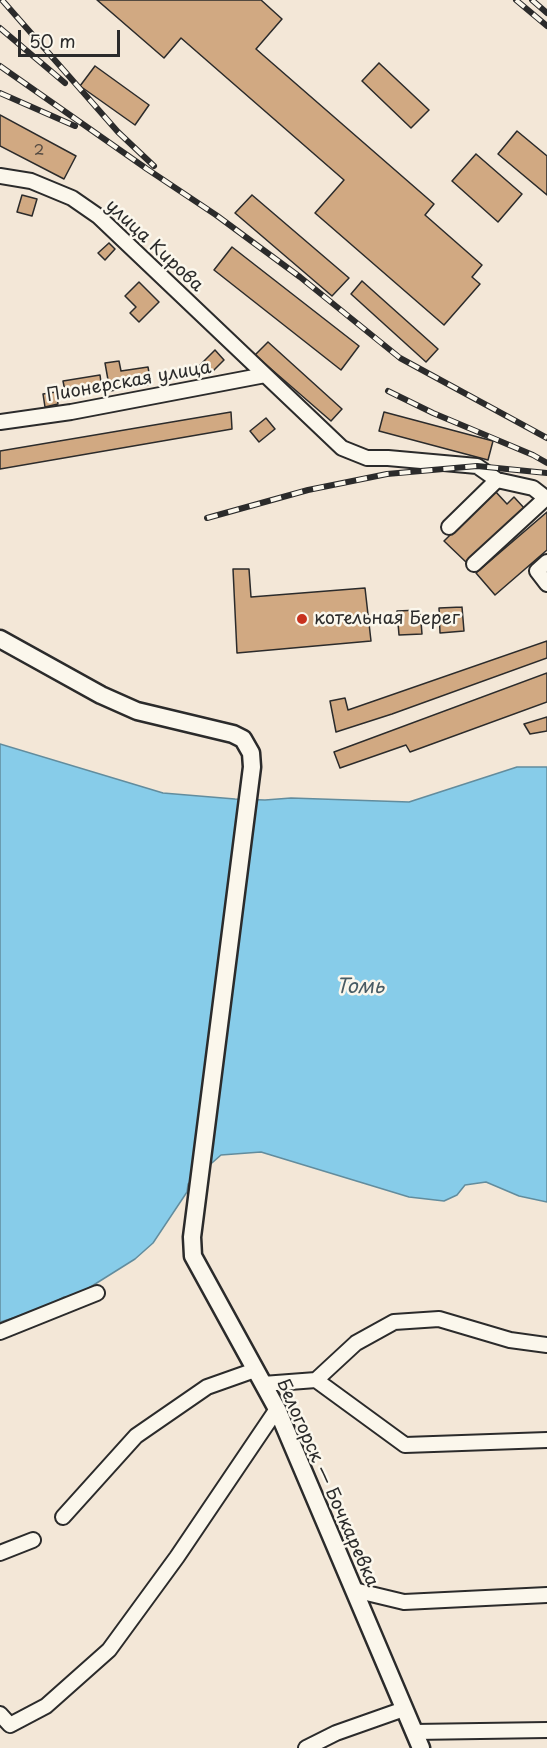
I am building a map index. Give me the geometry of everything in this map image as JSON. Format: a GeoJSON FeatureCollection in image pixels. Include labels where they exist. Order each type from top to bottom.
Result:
{"type":"FeatureCollection","features":[{"type":"Feature","properties":{"kind":"main road","name":"Белогорск — Бочкаревка"},"geometry":{"type":"LineString","coordinates":[[0,639],[101,695],[137,711],[233,734],[243,739],[251,753],[252,767],[192,1237],[193,1256],[277,1410],[421,1748]]}},
{"type":"Feature","properties":{"kind":"street","name":"улица Кирова"},"geometry":{"type":"LineString","coordinates":[[0,176],[31,182],[72,198],[98,216],[342,448],[367,458],[477,466],[497,480],[533,488],[546,499]]}},
{"type":"Feature","properties":{"kind":"street","name":"Пионерская улица"},"geometry":{"type":"LineString","coordinates":[[0,422],[71,412],[265,375]]}},
{"type":"Feature","properties":{"kind":"street"},"geometry":{"type":"LineString","coordinates":[[449,527],[497,480]]}},
{"type":"Feature","properties":{"kind":"street"},"geometry":{"type":"LineString","coordinates":[[474,564],[546,499]]}},
{"type":"Feature","properties":{"kind":"street"},"geometry":{"type":"LineString","coordinates":[[547,562],[537,571],[547,584]]}},
{"type":"Feature","properties":{"kind":"street"},"geometry":{"type":"LineString","coordinates":[[0,1332],[97,1293]]}},
{"type":"Feature","properties":{"kind":"street"},"geometry":{"type":"LineString","coordinates":[[316,1380],[356,1343],[394,1322],[439,1319],[510,1340],[547,1345]]}},
{"type":"Feature","properties":{"kind":"street"},"geometry":{"type":"LineString","coordinates":[[63,1517],[136,1436],[207,1387],[259,1377],[316,1380],[405,1445],[547,1440]]}},
{"type":"Feature","properties":{"kind":"street"},"geometry":{"type":"LineString","coordinates":[[0,1714],[10,1725],[45,1706],[109,1650],[177,1557],[277,1410]]}},
{"type":"Feature","properties":{"kind":"street"},"geometry":{"type":"LineString","coordinates":[[0,1553],[33,1540]]}},
{"type":"Feature","properties":{"kind":"street"},"geometry":{"type":"LineString","coordinates":[[354,1590],[404,1602],[547,1595]]}},
{"type":"Feature","properties":{"kind":"street"},"geometry":{"type":"LineString","coordinates":[[306,1748],[336,1733],[404,1709]]}},
{"type":"Feature","properties":{"kind":"street"},"geometry":{"type":"LineString","coordinates":[[414,1732],[547,1730]]}},
{"type":"Feature","properties":{"kind":"water","name":"Томь"},"geometry":{"type":"Polygon","coordinates":[[[0,744],[163,793],[235,799],[291,798],[409,802],[517,767],[547,767],[547,1202],[519,1196],[486,1182],[465,1185],[457,1195],[444,1201],[409,1197],[261,1152],[221,1155],[188,1184],[187,1192],[153,1243],[135,1259],[76,1296],[64,1297],[42,1309],[0,1322],[0,744]]]}},
{"type":"Feature","properties":{"kind":"building"},"geometry":{"type":"Polygon","coordinates":[[[97,0],[261,0],[282,19],[256,49],[434,204],[425,215],[482,265],[472,277],[480,284],[444,325],[315,213],[344,180],[181,38],[164,58],[97,0]]]}},
{"type":"Feature","properties":{"kind":"building"},"geometry":{"type":"Polygon","coordinates":[[[379,63],[429,110],[411,128],[362,81],[379,63]]]}},
{"type":"Feature","properties":{"kind":"building"},"geometry":{"type":"Polygon","coordinates":[[[95,66],[149,105],[135,125],[80,86],[95,66]]]}},
{"type":"Feature","properties":{"kind":"building"},"geometry":{"type":"Polygon","coordinates":[[[0,115],[76,156],[64,179],[0,146],[0,115]]]}},
{"type":"Feature","properties":{"kind":"building"},"geometry":{"type":"Polygon","coordinates":[[[517,131],[547,156],[547,195],[498,154],[517,131]]]}},
{"type":"Feature","properties":{"kind":"building"},"geometry":{"type":"Polygon","coordinates":[[[476,154],[522,194],[498,222],[452,181],[476,154]]]}},
{"type":"Feature","properties":{"kind":"building"},"geometry":{"type":"Polygon","coordinates":[[[22,195],[37,199],[32,216],[17,212],[22,195]]]}},
{"type":"Feature","properties":{"kind":"building"},"geometry":{"type":"Polygon","coordinates":[[[252,195],[349,278],[332,296],[235,213],[252,195]]]}},
{"type":"Feature","properties":{"kind":"building"},"geometry":{"type":"Polygon","coordinates":[[[109,243],[115,249],[105,260],[98,253],[109,243]]]}},
{"type":"Feature","properties":{"kind":"building"},"geometry":{"type":"Polygon","coordinates":[[[232,247],[359,346],[341,370],[214,270],[232,247]]]}},
{"type":"Feature","properties":{"kind":"building"},"geometry":{"type":"Polygon","coordinates":[[[362,281],[438,349],[426,362],[351,294],[362,281]]]}},
{"type":"Feature","properties":{"kind":"building"},"geometry":{"type":"Polygon","coordinates":[[[139,282],[159,302],[139,322],[130,313],[136,307],[125,296],[139,282]]]}},
{"type":"Feature","properties":{"kind":"building"},"geometry":{"type":"Polygon","coordinates":[[[268,342],[342,409],[331,421],[255,355],[268,342]]]}},
{"type":"Feature","properties":{"kind":"building"},"geometry":{"type":"Polygon","coordinates":[[[215,350],[224,360],[209,375],[199,366],[215,350]]]}},
{"type":"Feature","properties":{"kind":"building"},"geometry":{"type":"Polygon","coordinates":[[[119,361],[121,371],[148,367],[151,384],[110,391],[105,363],[119,361]]]}},
{"type":"Feature","properties":{"kind":"building"},"geometry":{"type":"Polygon","coordinates":[[[100,375],[102,390],[66,396],[63,381],[100,375]]]}},
{"type":"Feature","properties":{"kind":"building"},"geometry":{"type":"Polygon","coordinates":[[[56,392],[58,404],[45,407],[43,394],[56,392]]]}},
{"type":"Feature","properties":{"kind":"building"},"geometry":{"type":"Polygon","coordinates":[[[231,412],[232,429],[0,469],[0,451],[231,412]]]}},
{"type":"Feature","properties":{"kind":"building"},"geometry":{"type":"Polygon","coordinates":[[[384,412],[493,441],[488,460],[379,431],[384,412]]]}},
{"type":"Feature","properties":{"kind":"building"},"geometry":{"type":"Polygon","coordinates":[[[266,418],[275,429],[259,442],[250,431],[266,418]]]}},
{"type":"Feature","properties":{"kind":"building"},"geometry":{"type":"Polygon","coordinates":[[[495,491],[507,504],[514,497],[525,509],[467,563],[444,541],[495,491]]]}},
{"type":"Feature","properties":{"kind":"building"},"geometry":{"type":"Polygon","coordinates":[[[547,512],[547,550],[495,595],[476,573],[547,512]]]}},
{"type":"Feature","properties":{"kind":"building","name":"котельная Берег"},"geometry":{"type":"Polygon","coordinates":[[[233,569],[249,569],[251,597],[365,588],[371,641],[237,653],[233,569]]]}},
{"type":"Feature","properties":{"kind":"building"},"geometry":{"type":"Polygon","coordinates":[[[462,607],[464,631],[440,633],[439,608],[462,607]]]}},
{"type":"Feature","properties":{"kind":"building"},"geometry":{"type":"Polygon","coordinates":[[[420,610],[422,634],[399,635],[397,611],[420,610]]]}},
{"type":"Feature","properties":{"kind":"building"},"geometry":{"type":"Polygon","coordinates":[[[547,641],[547,658],[336,732],[330,701],[345,698],[348,710],[547,641]]]}},
{"type":"Feature","properties":{"kind":"building"},"geometry":{"type":"Polygon","coordinates":[[[547,673],[547,702],[410,752],[406,745],[340,768],[334,752],[547,673]]]}},
{"type":"Feature","properties":{"kind":"building"},"geometry":{"type":"Polygon","coordinates":[[[547,717],[547,731],[530,734],[524,724],[547,717]]]}},
{"type":"Feature","properties":{"kind":"railway"},"geometry":{"type":"LineString","coordinates":[[2,0],[118,132],[154,166]]}},
{"type":"Feature","properties":{"kind":"railway"},"geometry":{"type":"LineString","coordinates":[[516,0],[547,26]]}},
{"type":"Feature","properties":{"kind":"railway"},"geometry":{"type":"LineString","coordinates":[[532,0],[547,13]]}},
{"type":"Feature","properties":{"kind":"railway"},"geometry":{"type":"LineString","coordinates":[[0,28],[65,83]]}},
{"type":"Feature","properties":{"kind":"railway"},"geometry":{"type":"LineString","coordinates":[[0,66],[216,215],[300,277],[400,358],[547,438]]}},
{"type":"Feature","properties":{"kind":"railway"},"geometry":{"type":"LineString","coordinates":[[0,93],[75,126]]}},
{"type":"Feature","properties":{"kind":"railway"},"geometry":{"type":"LineString","coordinates":[[388,391],[547,463]]}},
{"type":"Feature","properties":{"kind":"railway"},"geometry":{"type":"LineString","coordinates":[[207,518],[308,490],[387,474],[477,466],[547,473]]}},
{"type":"Feature","properties":{"kind":"place","name":"котельная Берег"},"geometry":{"type":"Point","coordinates":[302,619]}}]}
